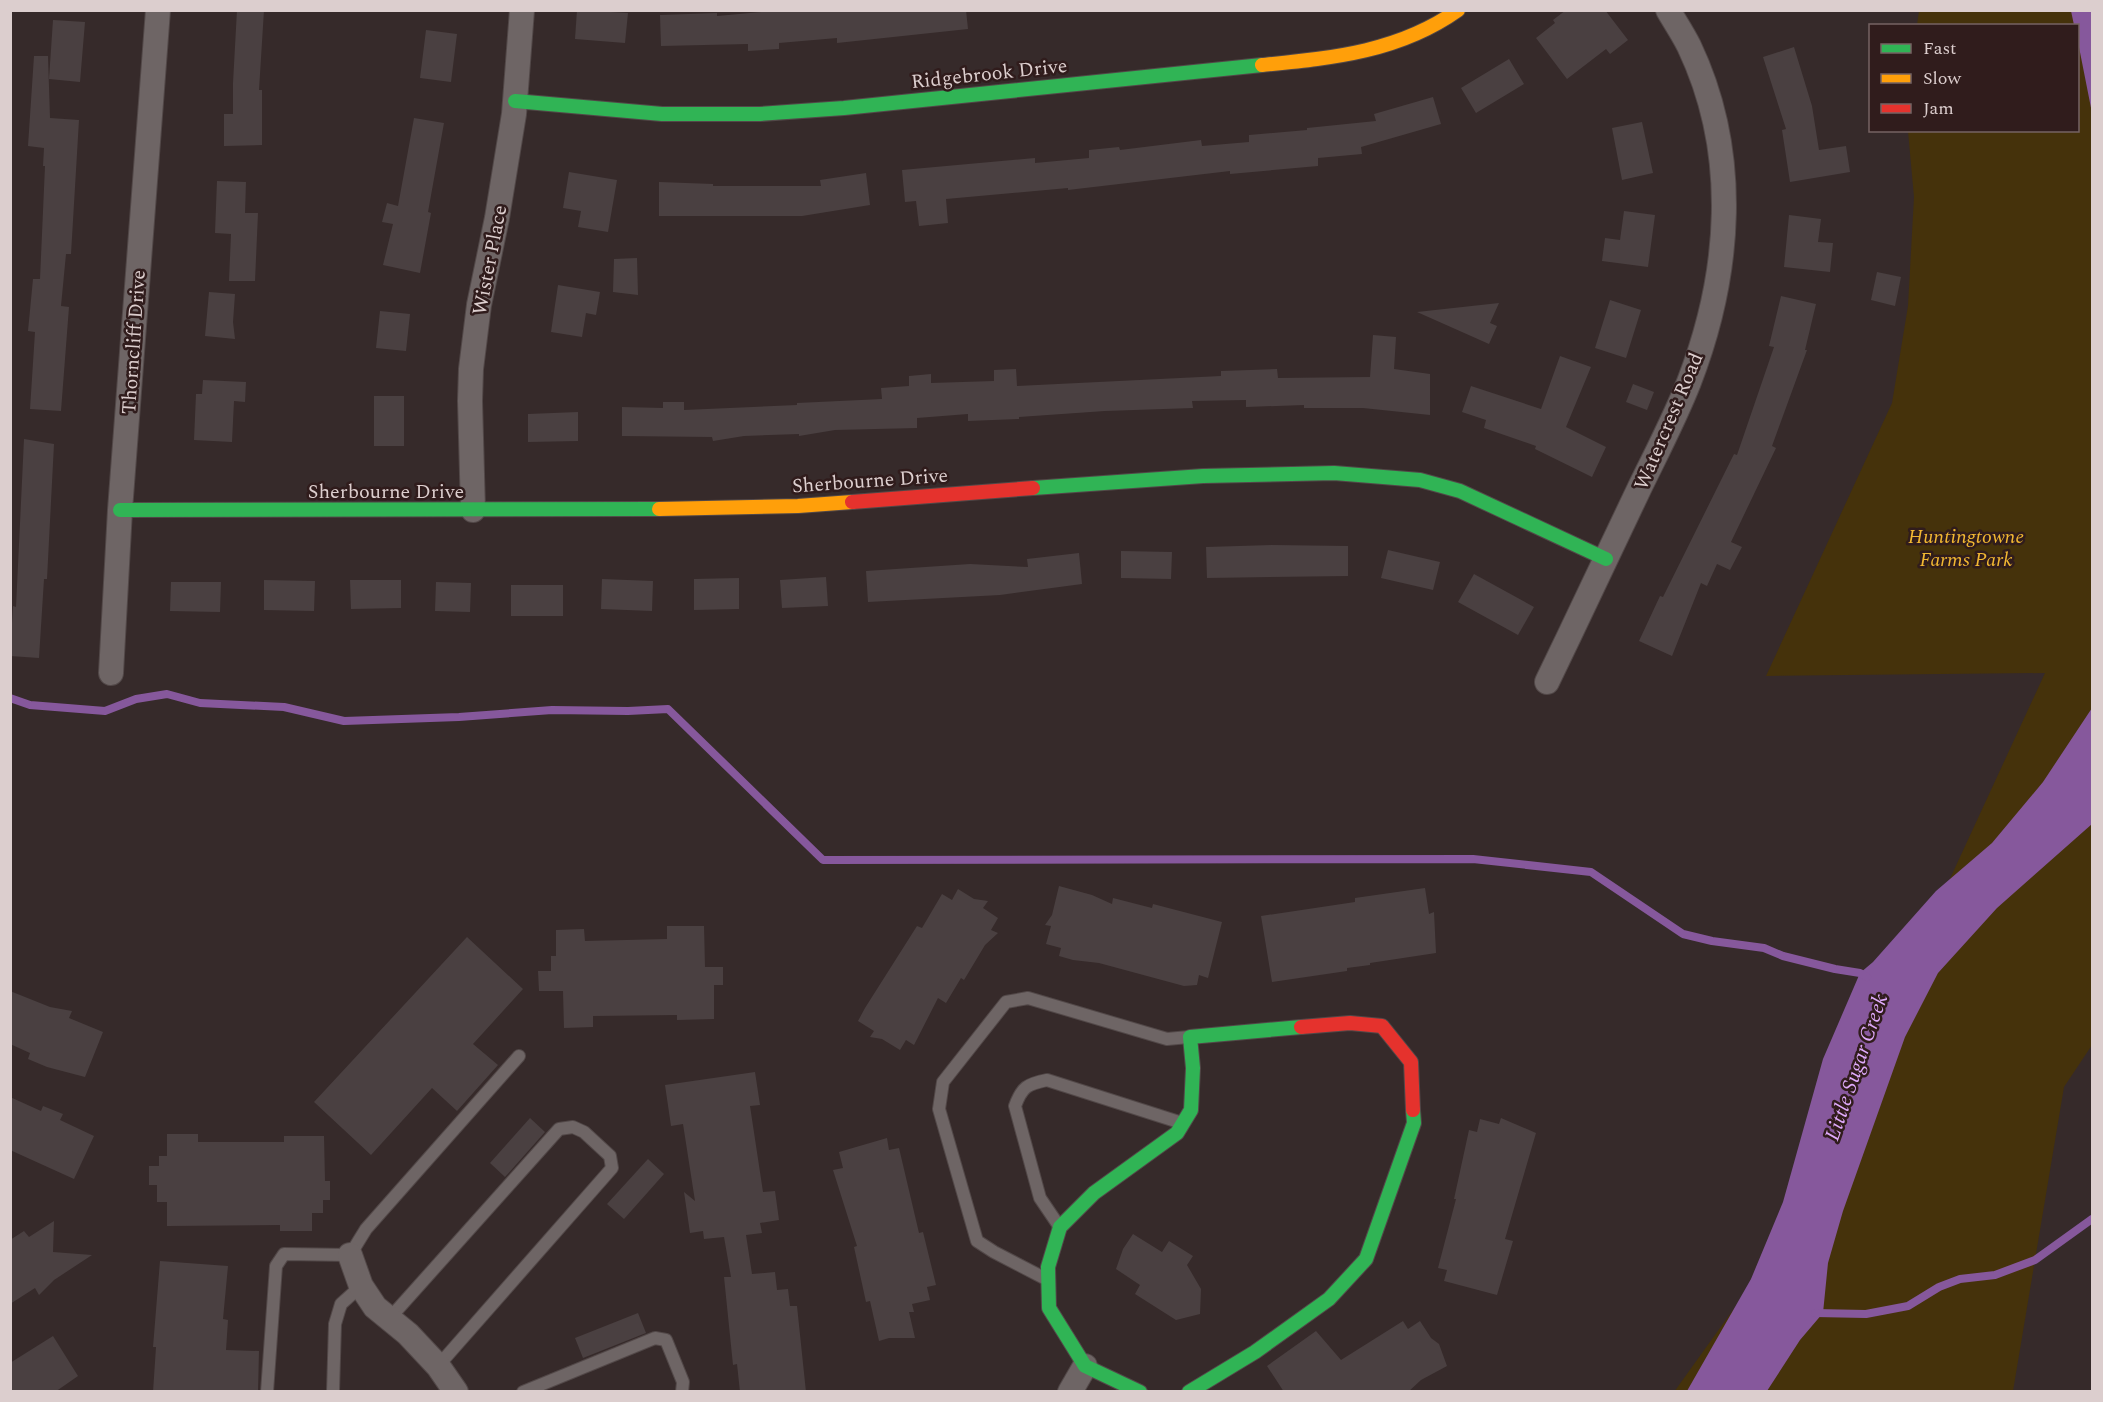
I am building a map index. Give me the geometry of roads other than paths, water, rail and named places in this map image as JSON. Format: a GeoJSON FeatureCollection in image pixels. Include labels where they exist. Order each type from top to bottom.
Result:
{"type":"FeatureCollection","features":[{"type":"Feature","properties":{"kind":"street","name":"Thorncliff Drive"},"geometry":{"type":"LineString","coordinates":[[111,673],[120,510],[158,10]]}},
{"type":"Feature","properties":{"kind":"street","name":"Wister Place"},"geometry":{"type":"LineString","coordinates":[[472,510],[471,369],[479,305],[497,218],[515,101],[522,10]]}},
{"type":"Feature","properties":{"kind":"street","name":"Ridgebrook Drive"},"geometry":{"type":"LineString","coordinates":[[515,101],[662,114],[760,114],[844,108],[1353,55],[1412,36],[1458,10]]}},
{"type":"Feature","properties":{"kind":"street","name":"Watercrest Road"},"geometry":{"type":"LineString","coordinates":[[1547,682],[1690,380],[1709,316],[1718,274],[1725,216],[1720,146],[1707,93],[1688,45],[1668,10]]}},
{"type":"Feature","properties":{"kind":"street","name":"Sherbourne Drive"},"geometry":{"type":"LineString","coordinates":[[120,510],[686,509],[798,506],[1136,480],[1334,473],[1420,480],[1460,491],[1606,559]]}},
{"type":"Feature","properties":{"kind":"street"},"geometry":{"type":"LineString","coordinates":[[1140,1392],[1085,1366],[1049,1308],[1048,1267],[1060,1227],[1094,1193],[1177,1133],[1191,1110],[1193,1068],[1190,1036],[1350,1023],[1382,1026],[1410,1062],[1414,1123],[1366,1259],[1329,1299],[1255,1352],[1189,1392]]}},
{"type":"Feature","properties":{"kind":"street"},"geometry":{"type":"LineString","coordinates":[[350,1255],[361,1286],[375,1307],[408,1334],[438,1366],[456,1392]]}},
{"type":"Feature","properties":{"kind":"street"},"geometry":{"type":"LineString","coordinates":[[1070,1392],[1085,1366]]}},
{"type":"Feature","properties":{"kind":"lane"},"geometry":{"type":"LineString","coordinates":[[1048,1280],[993,1252],[977,1241],[939,1109],[943,1082],[1006,1002],[1028,998],[1167,1039],[1190,1036]]}},
{"type":"Feature","properties":{"kind":"lane"},"geometry":{"type":"LineString","coordinates":[[267,1392],[276,1266],[284,1254],[350,1255],[366,1229],[519,1056]]}},
{"type":"Feature","properties":{"kind":"lane"},"geometry":{"type":"LineString","coordinates":[[1060,1227],[1040,1198],[1016,1106],[1020,1093],[1031,1083],[1047,1080],[1183,1123]]}},
{"type":"Feature","properties":{"kind":"lane"},"geometry":{"type":"LineString","coordinates":[[389,1319],[559,1129],[573,1127],[584,1132],[610,1156],[612,1167],[438,1366]]}},
{"type":"Feature","properties":{"kind":"lane"},"geometry":{"type":"LineString","coordinates":[[333,1392],[335,1324],[341,1305],[361,1286]]}},
{"type":"Feature","properties":{"kind":"lane"},"geometry":{"type":"LineString","coordinates":[[523,1392],[655,1338],[666,1340],[683,1382],[682,1392]]}},
{"type":"Feature","properties":{"kind":"water"},"geometry":{"type":"Polygon","coordinates":[[[2071,11],[2092,11],[2092,113],[2079,47],[2079,24],[2074,24],[2071,11]]]}},
{"type":"Feature","properties":{"kind":"water","name":"Little Sugar Creek"},"geometry":{"type":"Polygon","coordinates":[[[2092,708],[2092,824],[1997,908],[1938,973],[1905,1037],[1843,1211],[1828,1263],[1823,1313],[1800,1340],[1767,1391],[1687,1391],[1751,1279],[1783,1202],[1823,1059],[1860,973],[1873,962],[1936,891],[1992,843],[2043,782],[2092,708]]]}},
{"type":"Feature","properties":{"kind":"waterway"},"geometry":{"type":"LineString","coordinates":[[10,698],[30,705],[105,711],[136,699],[167,694],[200,703],[284,707],[344,721],[459,717],[552,710],[668,709],[823,860],[1473,859],[1591,872],[1683,934],[1712,941],[1764,948],[1783,956],[1860,973],[1867,977]]}},
{"type":"Feature","properties":{"kind":"waterway"},"geometry":{"type":"LineString","coordinates":[[1815,1313],[1866,1314],[1908,1306],[1939,1287],[1960,1279],[1995,1275],[2035,1260],[2092,1219]]}},
{"type":"Feature","properties":{"kind":"park label","name":"Huntingtowne Farms Park"},"geometry":{"type":"Point","coordinates":[1966,548]}}]}
